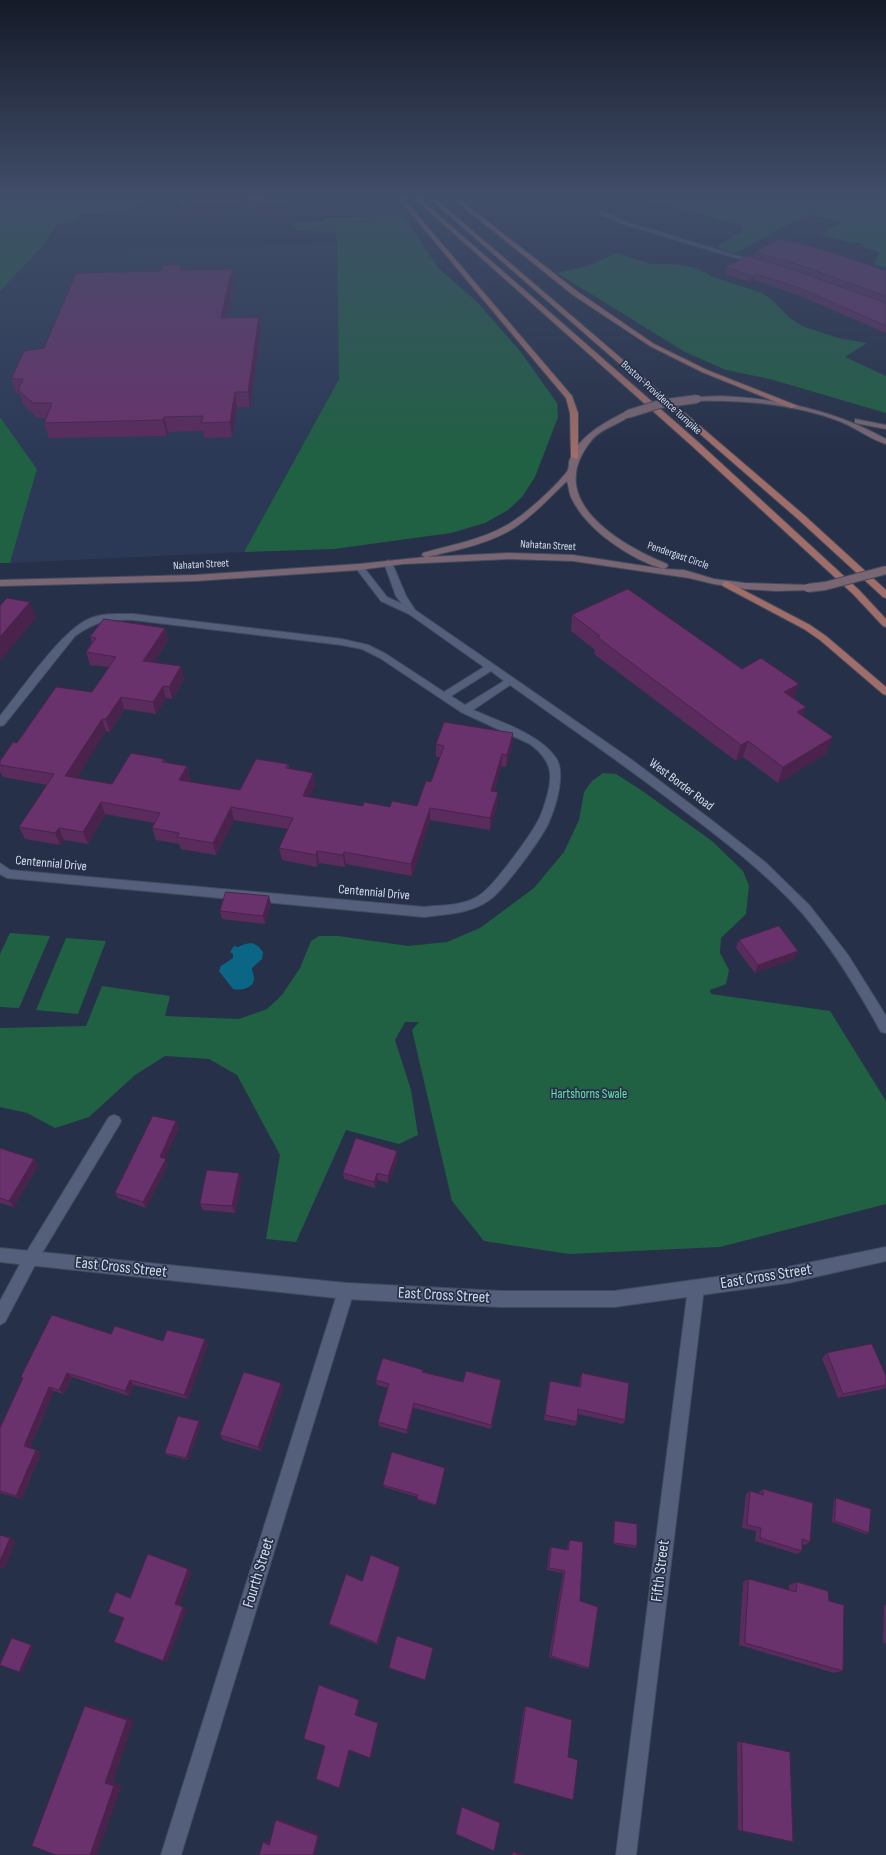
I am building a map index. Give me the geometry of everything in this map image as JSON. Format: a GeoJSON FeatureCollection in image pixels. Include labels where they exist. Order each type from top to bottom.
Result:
{"type":"FeatureCollection","features":[{"type":"Feature","properties":{"kind":"main road"},"geometry":{"type":"LineString","coordinates":[[472,284],[569,398],[574,414],[575,458]]}},
{"type":"Feature","properties":{"kind":"main road","name":"Boston-Providence Turnpike"},"geometry":{"type":"LineString","coordinates":[[513,284],[694,443],[856,592],[886,624]]}},
{"type":"Feature","properties":{"kind":"main road","name":"Boston-Providence Turnpike"},"geometry":{"type":"LineString","coordinates":[[530,284],[802,518],[886,595]]}},
{"type":"Feature","properties":{"kind":"main road"},"geometry":{"type":"LineString","coordinates":[[564,284],[584,299],[652,345],[697,368],[794,406]]}},
{"type":"Feature","properties":{"kind":"main road","name":"Pendergast Circle"},"geometry":{"type":"LineString","coordinates":[[886,442],[857,426],[824,414],[794,406],[740,399],[697,400],[660,404],[628,414],[595,432],[582,445],[575,458],[571,474],[572,490],[581,509],[593,524],[625,548],[652,562],[690,575],[726,584],[783,588],[808,588],[826,586],[886,570]]}},
{"type":"Feature","properties":{"kind":"main road"},"geometry":{"type":"LineString","coordinates":[[824,414],[886,428]]}},
{"type":"Feature","properties":{"kind":"main road","name":"Nahatan Street"},"geometry":{"type":"LineString","coordinates":[[403,561],[483,539],[510,527],[527,515],[571,474]]}},
{"type":"Feature","properties":{"kind":"main road","name":"Nahatan Street"},"geometry":{"type":"LineString","coordinates":[[0,583],[196,578],[359,567],[403,561],[509,556],[545,556],[603,562],[690,575]]}},
{"type":"Feature","properties":{"kind":"main road"},"geometry":{"type":"LineString","coordinates":[[726,584],[807,627],[823,638],[886,692]]}},
{"type":"Feature","properties":{"kind":"street"},"geometry":{"type":"LineString","coordinates":[[388,563],[401,596],[412,612]]}},
{"type":"Feature","properties":{"kind":"street"},"geometry":{"type":"LineString","coordinates":[[359,567],[384,599],[412,612]]}},
{"type":"Feature","properties":{"kind":"street","name":"West Border Road"},"geometry":{"type":"LineString","coordinates":[[412,612],[620,756],[752,858],[792,895],[832,942],[873,1004],[886,1028]]}},
{"type":"Feature","properties":{"kind":"street","name":"Centennial Drive"},"geometry":{"type":"LineString","coordinates":[[0,723],[72,634],[86,623],[106,616],[141,618],[342,642],[365,647],[383,656],[443,697],[465,710],[499,724],[544,749],[552,760],[556,779],[544,821],[511,869],[485,898],[462,908],[424,912],[7,874],[0,867]]}},
{"type":"Feature","properties":{"kind":"street"},"geometry":{"type":"LineString","coordinates":[[443,697],[491,667]]}},
{"type":"Feature","properties":{"kind":"street"},"geometry":{"type":"LineString","coordinates":[[465,710],[510,681]]}},
{"type":"Feature","properties":{"kind":"street"},"geometry":{"type":"LineString","coordinates":[[0,1317],[31,1258],[114,1121]]}},
{"type":"Feature","properties":{"kind":"street","name":"East Cross Street"},"geometry":{"type":"LineString","coordinates":[[0,1255],[346,1291],[501,1300],[614,1299],[788,1275],[886,1254]]}},
{"type":"Feature","properties":{"kind":"street","name":"Fifth Street"},"geometry":{"type":"LineString","coordinates":[[626,1855],[696,1288]]}},
{"type":"Feature","properties":{"kind":"street","name":"Fourth Street"},"geometry":{"type":"LineString","coordinates":[[171,1855],[346,1291]]}},
{"type":"Feature","properties":{"kind":"shaded area"},"geometry":{"type":"Polygon","coordinates":[[[7,284],[338,284],[339,379],[244,552],[10,563],[37,469],[0,417],[0,291],[7,284]]]}},
{"type":"Feature","properties":{"kind":"shaded area"},"geometry":{"type":"Polygon","coordinates":[[[252,943],[258,946],[263,952],[262,959],[252,968],[254,981],[246,988],[239,990],[233,989],[219,971],[221,966],[233,958],[233,954],[230,952],[234,946],[238,947],[252,943]]]}},
{"type":"Feature","properties":{"kind":"green space"},"geometry":{"type":"Polygon","coordinates":[[[0,284],[7,284],[0,291],[0,284]]]}},
{"type":"Feature","properties":{"kind":"green space"},"geometry":{"type":"Polygon","coordinates":[[[338,284],[456,284],[476,301],[520,351],[557,403],[558,417],[535,477],[522,497],[508,510],[485,523],[451,533],[334,549],[244,552],[339,379],[338,284]]]}},
{"type":"Feature","properties":{"kind":"green space"},"geometry":{"type":"Polygon","coordinates":[[[574,284],[733,284],[762,293],[773,301],[790,318],[802,326],[838,338],[867,343],[845,357],[886,376],[886,413],[770,379],[726,370],[685,352],[574,284]]]}},
{"type":"Feature","properties":{"kind":"green space"},"geometry":{"type":"Polygon","coordinates":[[[0,417],[37,469],[10,563],[0,563],[0,417]]]}},
{"type":"Feature","properties":{"kind":"green space","name":"Hartshorns Swale"},"geometry":{"type":"Polygon","coordinates":[[[603,773],[616,774],[641,790],[712,841],[743,871],[749,886],[746,914],[721,938],[720,953],[729,970],[726,984],[710,990],[711,994],[830,1011],[886,1101],[886,1204],[720,1247],[569,1254],[484,1241],[452,1201],[412,1030],[419,1022],[405,1022],[395,1040],[411,1090],[418,1135],[399,1144],[346,1130],[296,1242],[266,1239],[280,1155],[237,1075],[209,1059],[165,1056],[135,1075],[89,1117],[55,1128],[27,1113],[0,1107],[0,1028],[86,1026],[102,986],[170,996],[165,1016],[239,1019],[267,1009],[282,995],[300,968],[311,941],[319,936],[338,936],[408,946],[447,942],[480,928],[534,888],[564,852],[579,820],[584,792],[592,781],[603,773]]]}},
{"type":"Feature","properties":{"kind":"green space"},"geometry":{"type":"Polygon","coordinates":[[[10,933],[50,936],[19,1008],[0,1007],[0,954],[10,933]]]}},
{"type":"Feature","properties":{"kind":"green space"},"geometry":{"type":"Polygon","coordinates":[[[66,938],[106,941],[78,1014],[36,1010],[66,938]]]}},
{"type":"Feature","properties":{"kind":"building"},"geometry":{"type":"Polygon","coordinates":[[[71,284],[229,284],[221,318],[259,317],[248,392],[235,392],[230,422],[201,423],[203,416],[164,417],[163,420],[44,423],[52,403],[33,403],[18,390],[23,379],[11,379],[24,351],[44,348],[71,284]]]}},
{"type":"Feature","properties":{"kind":"building"},"geometry":{"type":"Polygon","coordinates":[[[786,284],[832,284],[886,303],[886,326],[800,288],[786,284]]]}},
{"type":"Feature","properties":{"kind":"building"},"geometry":{"type":"Polygon","coordinates":[[[851,284],[886,284],[886,296],[851,284]]]}},
{"type":"Feature","properties":{"kind":"building"},"geometry":{"type":"Polygon","coordinates":[[[628,589],[742,669],[761,658],[799,684],[784,692],[806,707],[797,712],[833,737],[783,767],[748,741],[741,745],[597,637],[600,636],[572,615],[628,589]]]}},
{"type":"Feature","properties":{"kind":"building"},"geometry":{"type":"Polygon","coordinates":[[[7,598],[30,602],[0,637],[0,606],[7,598]]]}},
{"type":"Feature","properties":{"kind":"building"},"geometry":{"type":"Polygon","coordinates":[[[104,619],[165,628],[143,661],[181,666],[169,687],[163,686],[153,702],[121,697],[106,719],[102,719],[65,776],[112,784],[131,753],[164,759],[162,762],[187,766],[179,780],[240,790],[256,759],[288,764],[286,768],[313,773],[303,796],[363,806],[364,802],[390,807],[392,801],[417,806],[426,781],[431,782],[444,746],[436,744],[444,722],[513,733],[507,755],[502,754],[491,791],[498,792],[490,818],[430,808],[411,864],[344,852],[343,855],[317,851],[316,855],[279,848],[293,818],[231,807],[213,843],[177,837],[179,833],[152,828],[160,813],[101,802],[83,832],[59,828],[55,833],[19,827],[54,774],[0,765],[0,761],[13,742],[17,743],[56,687],[92,692],[116,657],[86,652],[96,638],[90,637],[104,619]]]}},
{"type":"Feature","properties":{"kind":"building"},"geometry":{"type":"Polygon","coordinates":[[[226,892],[269,896],[263,916],[220,911],[226,892]]]}},
{"type":"Feature","properties":{"kind":"building"},"geometry":{"type":"Polygon","coordinates":[[[779,926],[798,951],[758,965],[739,940],[779,926]]]}},
{"type":"Feature","properties":{"kind":"building"},"geometry":{"type":"Polygon","coordinates":[[[153,1116],[176,1121],[160,1157],[166,1159],[143,1202],[115,1193],[153,1116]]]}},
{"type":"Feature","properties":{"kind":"building"},"geometry":{"type":"Polygon","coordinates":[[[356,1138],[397,1151],[388,1176],[377,1173],[374,1182],[343,1173],[356,1138]]]}},
{"type":"Feature","properties":{"kind":"building"},"geometry":{"type":"Polygon","coordinates":[[[0,1148],[34,1159],[9,1201],[0,1198],[0,1148]]]}},
{"type":"Feature","properties":{"kind":"building"},"geometry":{"type":"Polygon","coordinates":[[[207,1170],[239,1173],[232,1206],[200,1204],[207,1170]]]}},
{"type":"Feature","properties":{"kind":"building"},"geometry":{"type":"Polygon","coordinates":[[[52,1315],[111,1334],[115,1326],[163,1341],[167,1330],[205,1339],[184,1395],[130,1380],[125,1391],[67,1373],[59,1390],[49,1387],[24,1446],[36,1450],[16,1496],[0,1491],[0,1428],[23,1378],[21,1377],[52,1315]]]}},
{"type":"Feature","properties":{"kind":"building"},"geometry":{"type":"Polygon","coordinates":[[[872,1344],[886,1376],[886,1385],[843,1394],[827,1353],[872,1344]]]}},
{"type":"Feature","properties":{"kind":"building"},"geometry":{"type":"Polygon","coordinates":[[[383,1358],[423,1370],[422,1372],[463,1382],[466,1371],[501,1380],[491,1425],[414,1403],[407,1430],[378,1422],[389,1384],[376,1380],[383,1358]]]}},
{"type":"Feature","properties":{"kind":"building"},"geometry":{"type":"Polygon","coordinates":[[[244,1372],[281,1383],[258,1447],[220,1435],[244,1372]]]}},
{"type":"Feature","properties":{"kind":"building"},"geometry":{"type":"Polygon","coordinates":[[[582,1373],[629,1383],[625,1420],[578,1409],[577,1422],[545,1415],[550,1381],[580,1387],[582,1373]]]}},
{"type":"Feature","properties":{"kind":"building"},"geometry":{"type":"Polygon","coordinates":[[[178,1416],[199,1421],[186,1458],[165,1453],[178,1416]]]}},
{"type":"Feature","properties":{"kind":"building"},"geometry":{"type":"Polygon","coordinates":[[[392,1452],[445,1468],[436,1505],[417,1499],[418,1495],[383,1485],[392,1452]]]}},
{"type":"Feature","properties":{"kind":"building"},"geometry":{"type":"Polygon","coordinates":[[[763,1489],[813,1503],[810,1542],[802,1539],[802,1551],[760,1538],[761,1528],[747,1525],[750,1491],[763,1495],[763,1489]]]}},
{"type":"Feature","properties":{"kind":"building"},"geometry":{"type":"Polygon","coordinates":[[[836,1498],[871,1509],[869,1533],[835,1521],[836,1498]]]}},
{"type":"Feature","properties":{"kind":"building"},"geometry":{"type":"Polygon","coordinates":[[[615,1521],[637,1524],[637,1546],[614,1543],[615,1521]]]}},
{"type":"Feature","properties":{"kind":"building"},"geometry":{"type":"Polygon","coordinates":[[[0,1535],[10,1538],[0,1561],[0,1535]]]}},
{"type":"Feature","properties":{"kind":"building"},"geometry":{"type":"Polygon","coordinates":[[[570,1540],[583,1542],[580,1601],[598,1607],[589,1668],[551,1656],[565,1571],[549,1568],[551,1547],[568,1550],[570,1540]]]}},
{"type":"Feature","properties":{"kind":"building"},"geometry":{"type":"Polygon","coordinates":[[[148,1554],[188,1569],[175,1604],[183,1607],[163,1661],[114,1642],[124,1618],[108,1612],[116,1592],[130,1598],[148,1554]]]}},
{"type":"Feature","properties":{"kind":"building"},"geometry":{"type":"Polygon","coordinates":[[[371,1555],[400,1567],[377,1643],[329,1624],[346,1574],[362,1581],[371,1555]]]}},
{"type":"Feature","properties":{"kind":"building"},"geometry":{"type":"Polygon","coordinates":[[[749,1579],[796,1592],[797,1582],[828,1591],[829,1601],[844,1605],[843,1671],[745,1643],[749,1579]]]}},
{"type":"Feature","properties":{"kind":"building"},"geometry":{"type":"Polygon","coordinates":[[[397,1636],[433,1648],[425,1680],[389,1668],[397,1636]]]}},
{"type":"Feature","properties":{"kind":"building"},"geometry":{"type":"Polygon","coordinates":[[[12,1638],[31,1645],[19,1672],[0,1665],[12,1638]]]}},
{"type":"Feature","properties":{"kind":"building"},"geometry":{"type":"Polygon","coordinates":[[[319,1685],[359,1700],[355,1715],[378,1723],[370,1758],[349,1750],[339,1788],[316,1779],[325,1746],[304,1739],[319,1685]]]}},
{"type":"Feature","properties":{"kind":"building"},"geometry":{"type":"Polygon","coordinates":[[[85,1706],[127,1720],[105,1783],[114,1786],[90,1855],[56,1855],[32,1846],[85,1706]]]}},
{"type":"Feature","properties":{"kind":"building"},"geometry":{"type":"Polygon","coordinates":[[[526,1706],[572,1720],[568,1757],[578,1760],[573,1800],[514,1783],[526,1706]]]}},
{"type":"Feature","properties":{"kind":"building"},"geometry":{"type":"Polygon","coordinates":[[[742,1742],[790,1752],[793,1842],[743,1831],[742,1742]]]}},
{"type":"Feature","properties":{"kind":"building"},"geometry":{"type":"Polygon","coordinates":[[[462,1807],[500,1823],[494,1851],[456,1834],[462,1807]]]}},
{"type":"Feature","properties":{"kind":"building"},"geometry":{"type":"Polygon","coordinates":[[[276,1820],[318,1836],[313,1855],[259,1855],[263,1842],[269,1845],[276,1820]]]}},
{"type":"Feature","properties":{"kind":"building"},"geometry":{"type":"Polygon","coordinates":[[[513,1852],[521,1855],[512,1855],[513,1852]]]}}]}
